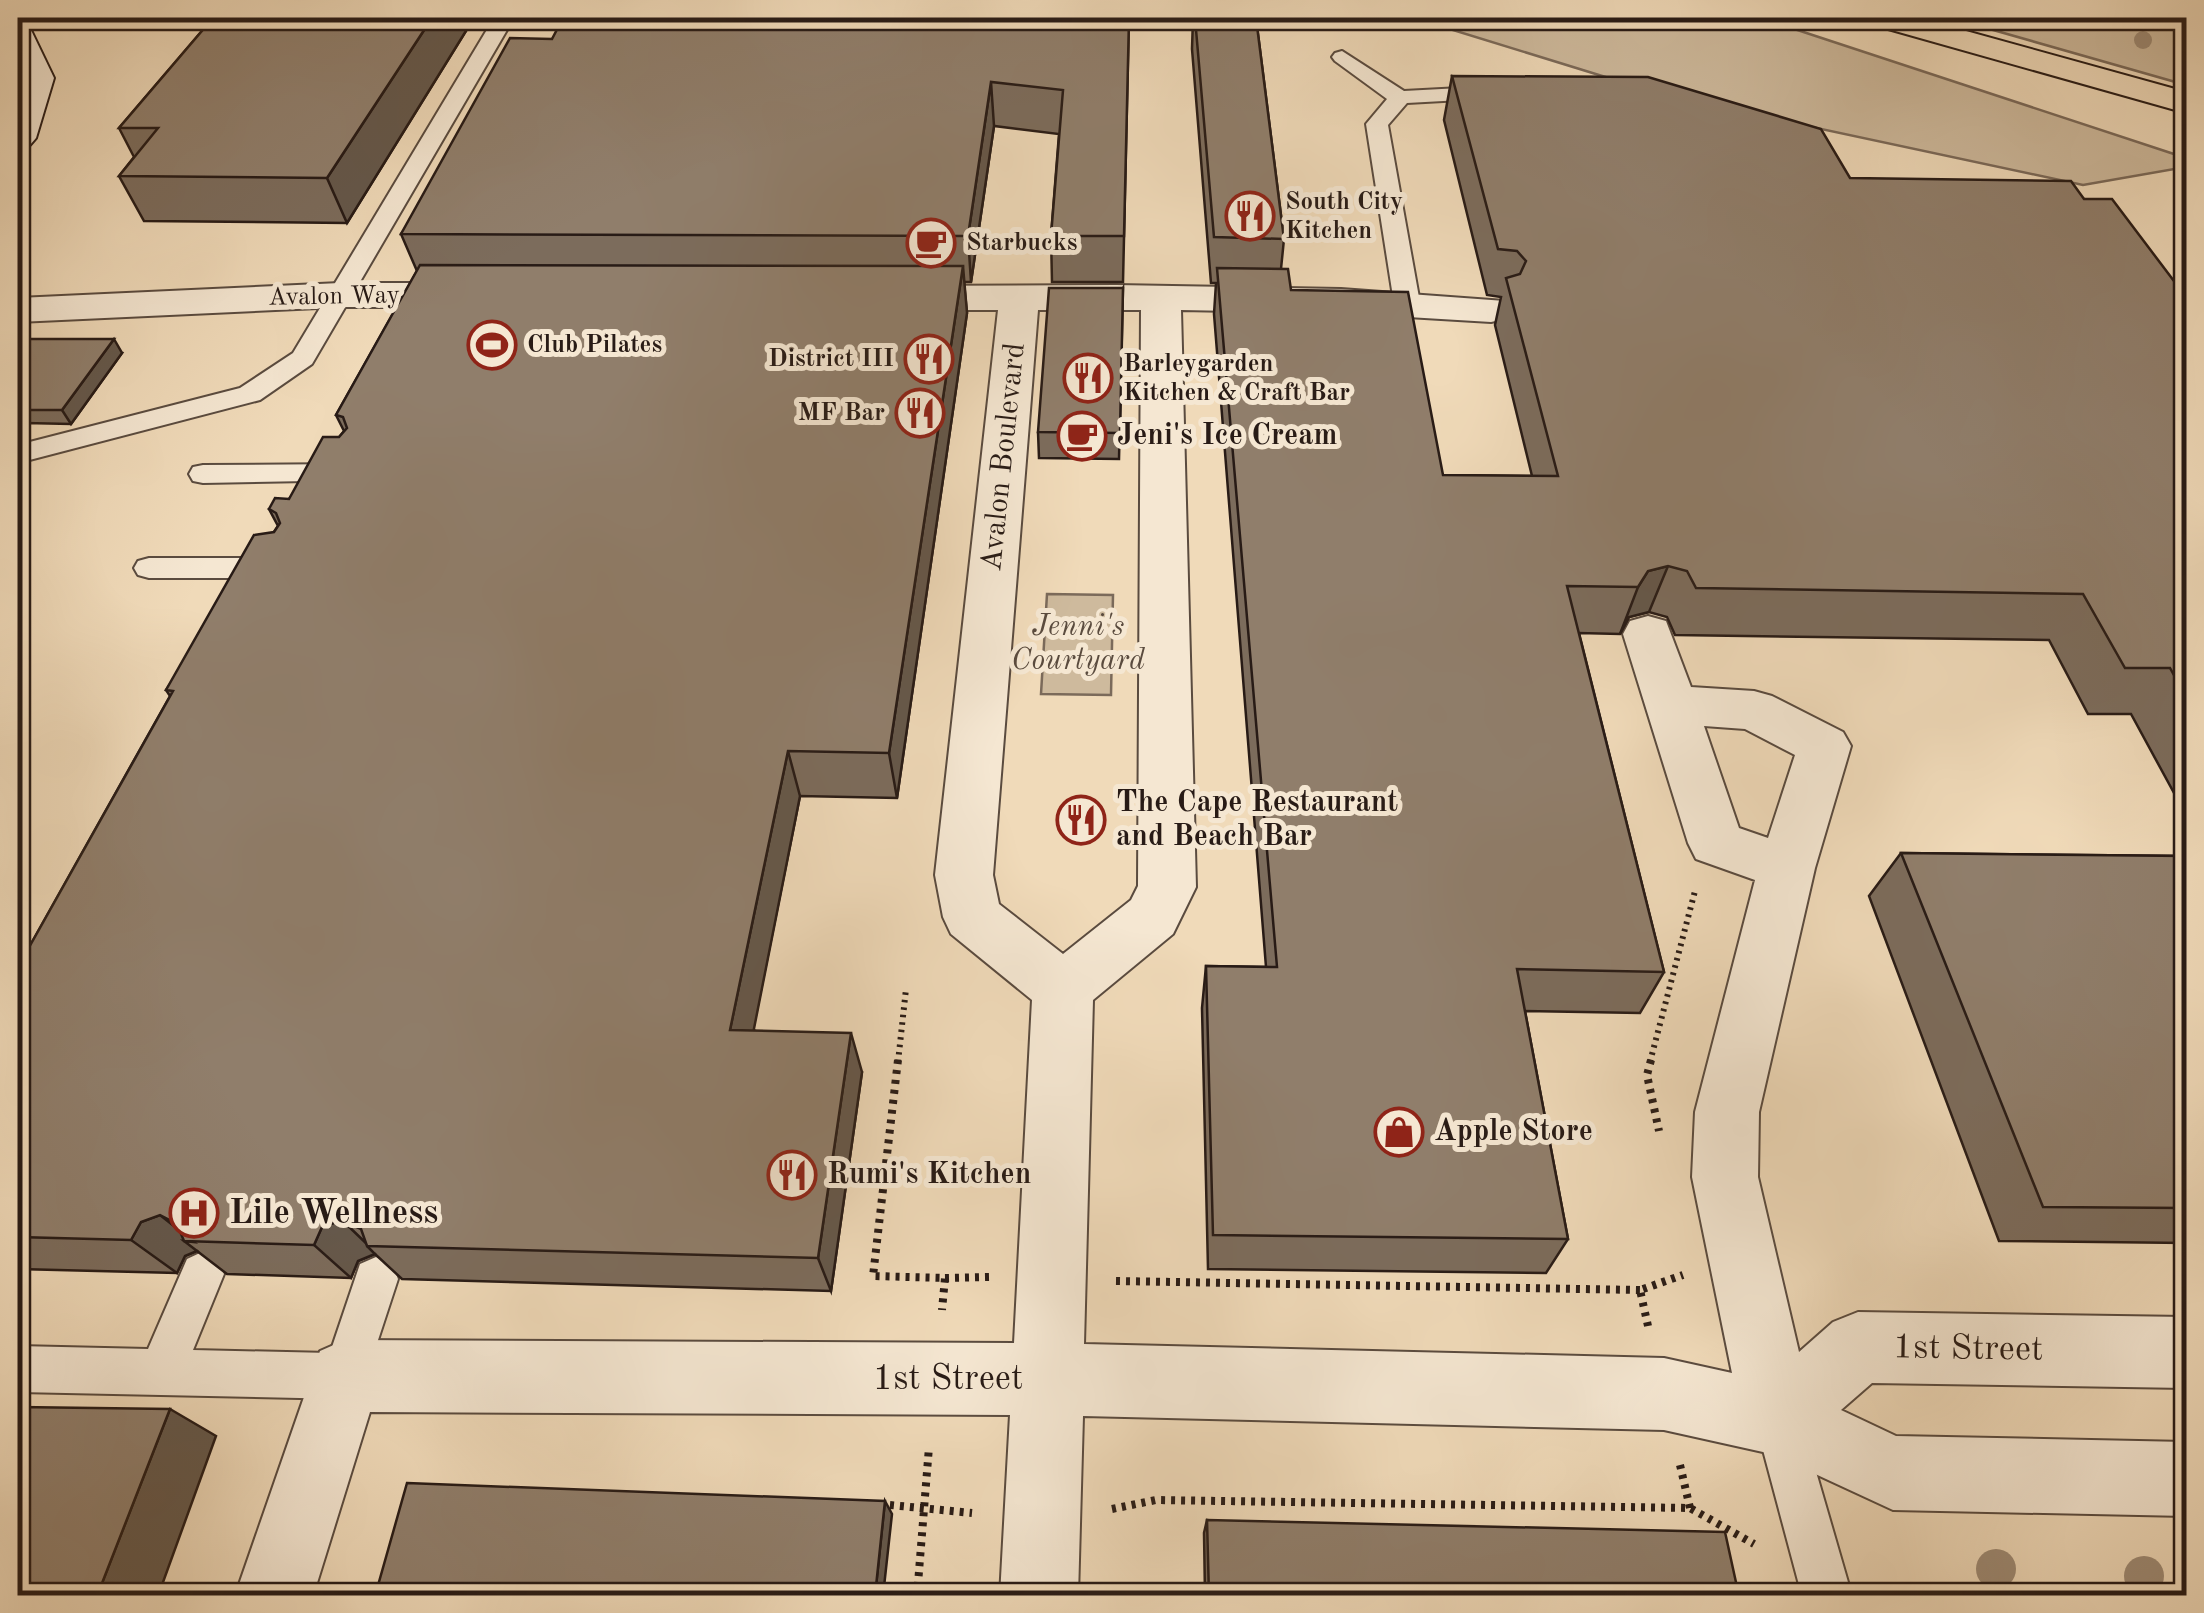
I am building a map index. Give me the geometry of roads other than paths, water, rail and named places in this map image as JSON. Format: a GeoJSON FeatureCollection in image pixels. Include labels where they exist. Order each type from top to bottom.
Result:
{"type":"FeatureCollection","features":[{"type":"Feature","properties":{"kind":"highway"},"geometry":{"type":"LineString","coordinates":[[1885,18],[2186,103]]}},
{"type":"Feature","properties":{"kind":"street"},"geometry":{"type":"LineString","coordinates":[[18,33],[37,78],[18,138]]}},
{"type":"Feature","properties":{"kind":"street","name":"Avalon Way"},"geometry":{"type":"LineString","coordinates":[[18,310],[340,295],[520,296]]}},
{"type":"Feature","properties":{"kind":"street"},"geometry":{"type":"LineString","coordinates":[[860,298],[1161,298],[1407,303],[1491,310]]}},
{"type":"Feature","properties":{"kind":"street","name":"Avalon Boulevard"},"geometry":{"type":"LineString","coordinates":[[1020,298],[964,875],[972,917],[1063,989]]}},
{"type":"Feature","properties":{"kind":"street"},"geometry":{"type":"LineString","coordinates":[[1039,1596],[1063,989],[1152,918],[1166,887],[1161,298]]}},
{"type":"Feature","properties":{"kind":"street"},"geometry":{"type":"LineString","coordinates":[[1648,634],[1716,844],[1787,868]]}},
{"type":"Feature","properties":{"kind":"street"},"geometry":{"type":"LineString","coordinates":[[1670,706],[1754,710],[1824,746],[1787,868],[1727,1112],[1724,1177],[1778,1419]]}},
{"type":"Feature","properties":{"kind":"street","name":"1st Street"},"geometry":{"type":"LineString","coordinates":[[1778,1419],[1858,1347],[2186,1352]]}},
{"type":"Feature","properties":{"kind":"street"},"geometry":{"type":"LineString","coordinates":[[274,1596],[345,1376]]}},
{"type":"Feature","properties":{"kind":"street","name":"1st Street"},"geometry":{"type":"LineString","coordinates":[[345,1376],[1047,1380],[1664,1394],[1778,1419],[1893,1473],[2186,1479]]}},
{"type":"Feature","properties":{"kind":"lane"},"geometry":{"type":"LineString","coordinates":[[18,454],[250,394],[302,358],[504,18]]}},
{"type":"Feature","properties":{"kind":"lane"},"geometry":{"type":"LineString","coordinates":[[1342,57],[1400,98]]}},
{"type":"Feature","properties":{"kind":"lane"},"geometry":{"type":"LineString","coordinates":[[1407,303],[1377,124],[1400,98],[1426,93],[1525,92]]}},
{"type":"Feature","properties":{"kind":"lane"},"geometry":{"type":"LineString","coordinates":[[203,474],[354,473]]}},
{"type":"Feature","properties":{"kind":"lane"},"geometry":{"type":"LineString","coordinates":[[149,568],[289,568]]}},
{"type":"Feature","properties":{"kind":"lane"},"geometry":{"type":"LineString","coordinates":[[162,1372],[202,1274]]}},
{"type":"Feature","properties":{"kind":"lane"},"geometry":{"type":"LineString","coordinates":[[18,1369],[345,1376],[376,1279]]}},
{"type":"Feature","properties":{"kind":"lane"},"geometry":{"type":"LineString","coordinates":[[1778,1419],[1827,1596]]}},
{"type":"Feature","properties":{"kind":"place","name":"South City Kitchen"},"geometry":{"type":"Point","coordinates":[1250,216]}},
{"type":"Feature","properties":{"kind":"place","name":"Starbucks"},"geometry":{"type":"Point","coordinates":[931,243]}},
{"type":"Feature","properties":{"kind":"place","name":"Club Pilates"},"geometry":{"type":"Point","coordinates":[492,345]}},
{"type":"Feature","properties":{"kind":"place","name":"District III"},"geometry":{"type":"Point","coordinates":[929,359]}},
{"type":"Feature","properties":{"kind":"place","name":"Barleygarden Kitchen & Craft Bar"},"geometry":{"type":"Point","coordinates":[1088,378]}},
{"type":"Feature","properties":{"kind":"place","name":"MF Bar"},"geometry":{"type":"Point","coordinates":[920,413]}},
{"type":"Feature","properties":{"kind":"place","name":"Jeni's Ice Cream"},"geometry":{"type":"Point","coordinates":[1082,436]}},
{"type":"Feature","properties":{"kind":"place","name":"The Cape Restaurant and Beach Bar"},"geometry":{"type":"Point","coordinates":[1081,820]}},
{"type":"Feature","properties":{"kind":"place","name":"Apple Store"},"geometry":{"type":"Point","coordinates":[1399,1132]}},
{"type":"Feature","properties":{"kind":"place","name":"Rumi's Kitchen"},"geometry":{"type":"Point","coordinates":[792,1175]}},
{"type":"Feature","properties":{"kind":"place","name":"Lile Wellness"},"geometry":{"type":"Point","coordinates":[194,1213]}},
{"type":"Feature","properties":{"kind":"park label","name":"Jenni's Courtyard"},"geometry":{"type":"Point","coordinates":[1078,644]}}]}
